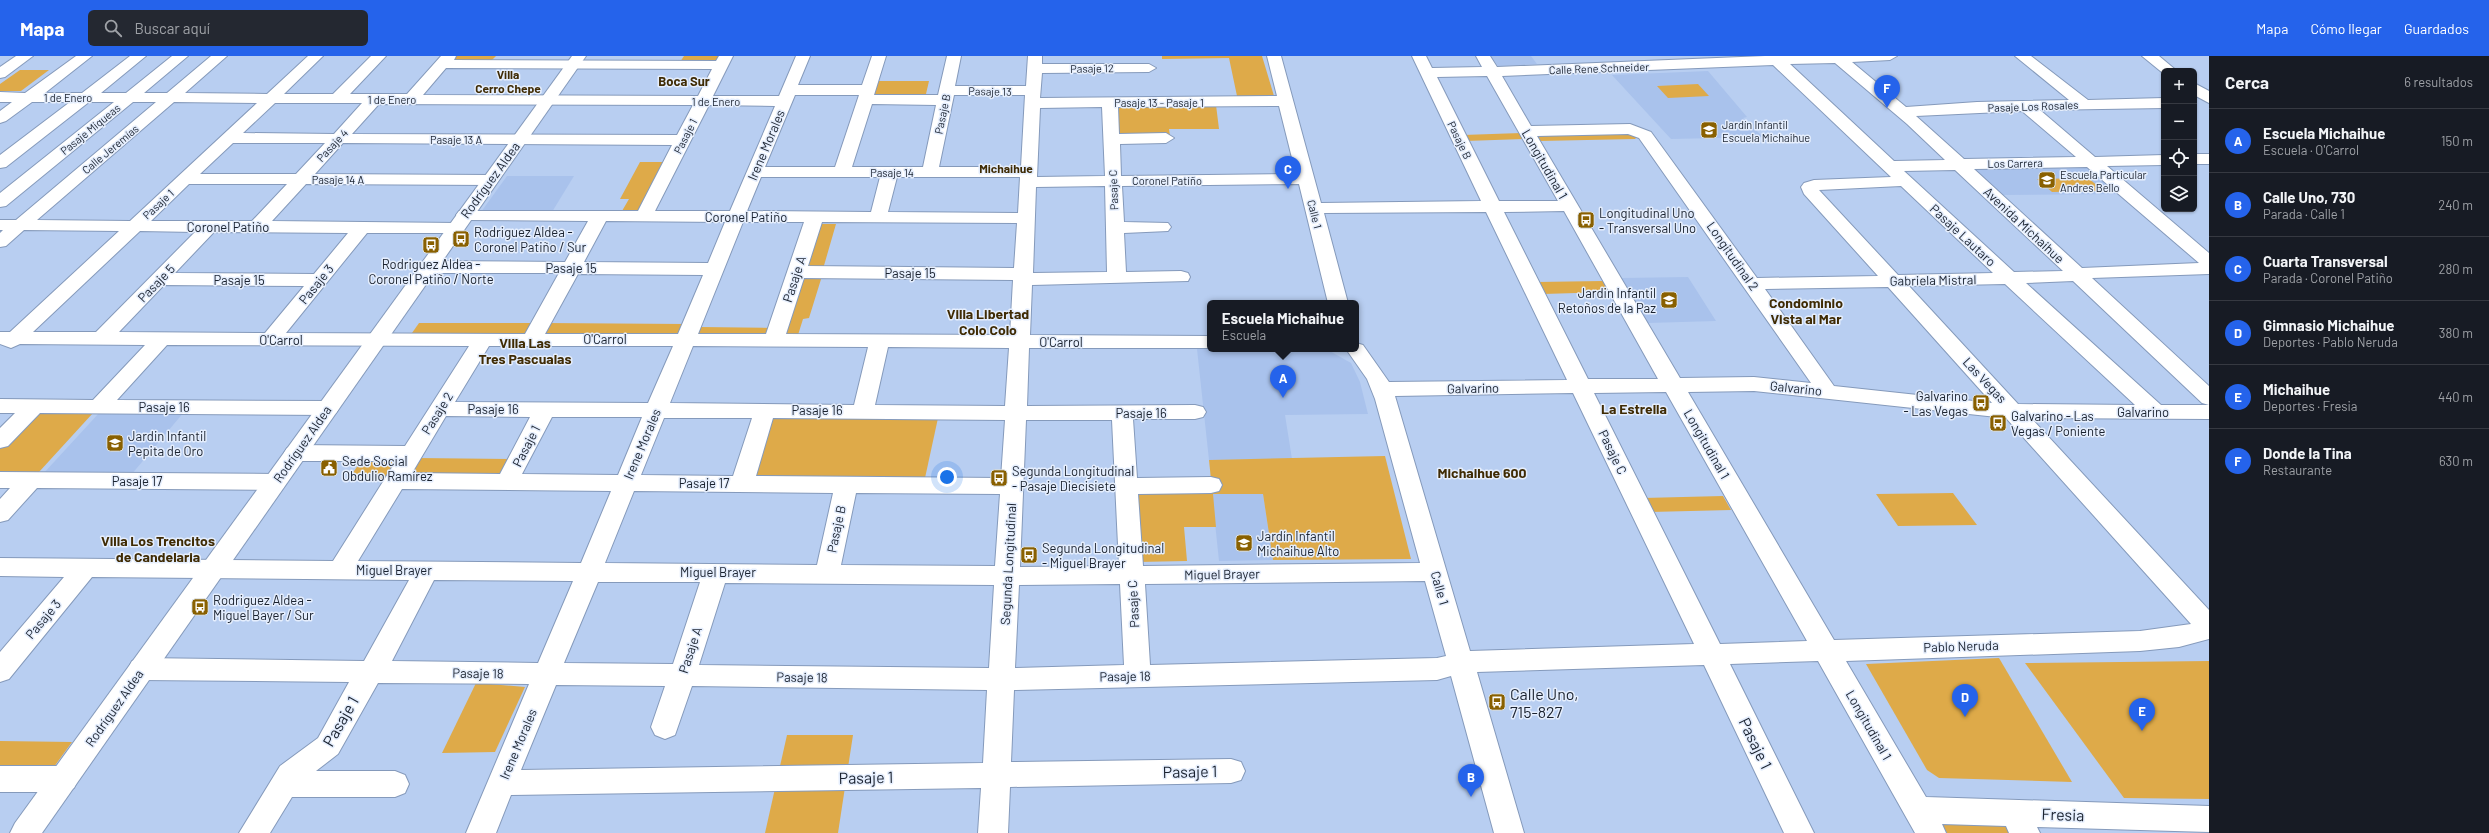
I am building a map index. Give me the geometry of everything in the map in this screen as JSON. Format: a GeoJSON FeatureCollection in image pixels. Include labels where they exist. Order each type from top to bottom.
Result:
{"type":"FeatureCollection","features":[{"type":"Feature","properties":{"kind":"street"},"geometry":{"type":"LineString","coordinates":[[0,74],[26,56]]}},
{"type":"Feature","properties":{"kind":"street"},"geometry":{"type":"LineString","coordinates":[[0,118],[85,56]]}},
{"type":"Feature","properties":{"kind":"street"},"geometry":{"type":"LineString","coordinates":[[0,163],[139,56]]}},
{"type":"Feature","properties":{"kind":"street","name":"Pasaje Miqueas"},"geometry":{"type":"LineString","coordinates":[[0,202],[181,56]]}},
{"type":"Feature","properties":{"kind":"street","name":"Calle Jeremías"},"geometry":{"type":"LineString","coordinates":[[0,242],[220,56]]}},
{"type":"Feature","properties":{"kind":"street","name":"Pasaje 1"},"geometry":{"type":"LineString","coordinates":[[0,353],[8,338],[135,226],[316,56]]}},
{"type":"Feature","properties":{"kind":"street"},"geometry":{"type":"LineString","coordinates":[[337,99],[379,56]]}},
{"type":"Feature","properties":{"kind":"street","name":"Irene Morales"},"geometry":{"type":"LineString","coordinates":[[480,833],[804,56]]}},
{"type":"Feature","properties":{"kind":"street"},"geometry":{"type":"LineString","coordinates":[[842,172],[879,56]]}},
{"type":"Feature","properties":{"kind":"street","name":"Pasaje B"},"geometry":{"type":"LineString","coordinates":[[930,172],[954,56]]}},
{"type":"Feature","properties":{"kind":"street","name":"Calle 1"},"geometry":{"type":"LineString","coordinates":[[1274,56],[1337,300]]}},
{"type":"Feature","properties":{"kind":"street"},"geometry":{"type":"LineString","coordinates":[[1419,56],[1427,73]]}},
{"type":"Feature","properties":{"kind":"street","name":"Calle Rene Schneider"},"geometry":{"type":"LineString","coordinates":[[1427,73],[1487,64],[1890,56]]}},
{"type":"Feature","properties":{"kind":"street"},"geometry":{"type":"LineString","coordinates":[[2022,56],[2083,104]]}},
{"type":"Feature","properties":{"kind":"street"},"geometry":{"type":"LineString","coordinates":[[2149,56],[2166,68]]}},
{"type":"Feature","properties":{"kind":"street","name":"Avenida Michaihue"},"geometry":{"type":"LineString","coordinates":[[1837,57],[1902,112],[1959,164],[2209,398]]}},
{"type":"Feature","properties":{"kind":"street","name":"Pasaje Lautaro"},"geometry":{"type":"LineString","coordinates":[[1774,58],[2009,278],[2156,412]]}},
{"type":"Feature","properties":{"kind":"street"},"geometry":{"type":"LineString","coordinates":[[411,99],[445,60],[724,60]]}},
{"type":"Feature","properties":{"kind":"street","name":"Rodríguez Aldea"},"geometry":{"type":"LineString","coordinates":[[25,833],[576,60]]}},
{"type":"Feature","properties":{"kind":"street","name":"Pasaje 1"},"geometry":{"type":"LineString","coordinates":[[644,216],[724,60]]}},
{"type":"Feature","properties":{"kind":"street","name":"Pasaje 12"},"geometry":{"type":"LineString","coordinates":[[1034,62],[1109,62],[1149,68]]}},
{"type":"Feature","properties":{"kind":"street","name":"Segunda Longitudinal"},"geometry":{"type":"LineString","coordinates":[[993,833],[1034,62]]}},
{"type":"Feature","properties":{"kind":"street","name":"Longitudinal 1"},"geometry":{"type":"LineString","coordinates":[[1487,64],[1925,821]]}},
{"type":"Feature","properties":{"kind":"street","name":"Pasaje B"},"geometry":{"type":"LineString","coordinates":[[1427,73],[1493,206]]}},
{"type":"Feature","properties":{"kind":"street"},"geometry":{"type":"LineString","coordinates":[[2197,90],[2209,98]]}},
{"type":"Feature","properties":{"kind":"street","name":"Pasaje 13"},"geometry":{"type":"LineString","coordinates":[[787,96],[946,95],[1033,97]]}},
{"type":"Feature","properties":{"kind":"street","name":"1 de Enero"},"geometry":{"type":"LineString","coordinates":[[0,97],[703,101],[787,96]]}},
{"type":"Feature","properties":{"kind":"street","name":"Pasaje 13 - Pasaje 1"},"geometry":{"type":"LineString","coordinates":[[1033,97],[1110,102],[1286,101]]}},
{"type":"Feature","properties":{"kind":"street","name":"Pasaje 4"},"geometry":{"type":"LineString","coordinates":[[257,227],[376,99]]}},
{"type":"Feature","properties":{"kind":"street","name":"Pasaje C"},"geometry":{"type":"LineString","coordinates":[[1110,102],[1117,278]]}},
{"type":"Feature","properties":{"kind":"street"},"geometry":{"type":"LineString","coordinates":[[2197,102],[2209,102]]}},
{"type":"Feature","properties":{"kind":"street","name":"Pasaje Los Rosales"},"geometry":{"type":"LineString","coordinates":[[1902,112],[2083,104],[2161,103]]}},
{"type":"Feature","properties":{"kind":"street"},"geometry":{"type":"LineString","coordinates":[[2026,106],[2209,262]]}},
{"type":"Feature","properties":{"kind":"street","name":"Longitudinal 2"},"geometry":{"type":"LineString","coordinates":[[1530,137],[1650,141],[1827,391]]}},
{"type":"Feature","properties":{"kind":"street","name":"Pasaje 13 A"},"geometry":{"type":"LineString","coordinates":[[229,138],[683,140]]}},
{"type":"Feature","properties":{"kind":"street"},"geometry":{"type":"LineString","coordinates":[[1111,139],[1166,138]]}},
{"type":"Feature","properties":{"kind":"street","name":"Los Carrera"},"geometry":{"type":"LineString","coordinates":[[1889,166],[2161,160]]}},
{"type":"Feature","properties":{"kind":"street","name":"Pasaje 14"},"geometry":{"type":"LineString","coordinates":[[755,172],[930,172],[1028,177]]}},
{"type":"Feature","properties":{"kind":"street"},"geometry":{"type":"LineString","coordinates":[[878,217],[890,172]]}},
{"type":"Feature","properties":{"kind":"street","name":"Coronel Patiño"},"geometry":{"type":"LineString","coordinates":[[1028,177],[1113,181],[1306,179]]}},
{"type":"Feature","properties":{"kind":"street","name":"Pasaje 14 A"},"geometry":{"type":"LineString","coordinates":[[186,179],[490,180]]}},
{"type":"Feature","properties":{"kind":"street","name":"Las Vegas"},"geometry":{"type":"LineString","coordinates":[[1905,181],[1810,187],[1812,194],[2014,412],[2209,628]]}},
{"type":"Feature","properties":{"kind":"street","name":"Pasaje C"},"geometry":{"type":"LineString","coordinates":[[1493,206],[1712,654]]}},
{"type":"Feature","properties":{"kind":"street"},"geometry":{"type":"LineString","coordinates":[[1314,208],[1569,206]]}},
{"type":"Feature","properties":{"kind":"street"},"geometry":{"type":"LineString","coordinates":[[532,339],[600,216]]}},
{"type":"Feature","properties":{"kind":"street","name":"Coronel Patiño"},"geometry":{"type":"LineString","coordinates":[[0,225],[362,227],[600,216],[1026,218]]}},
{"type":"Feature","properties":{"kind":"street","name":"Pasaje A"},"geometry":{"type":"LineString","coordinates":[[774,340],[815,217]]}},
{"type":"Feature","properties":{"kind":"street","name":"Pasaje 5"},"geometry":{"type":"LineString","coordinates":[[101,338],[210,226]]}},
{"type":"Feature","properties":{"kind":"street","name":"Pasaje 3"},"geometry":{"type":"LineString","coordinates":[[270,340],[362,227]]}},
{"type":"Feature","properties":{"kind":"street"},"geometry":{"type":"LineString","coordinates":[[1115,228],[1162,227]]}},
{"type":"Feature","properties":{"kind":"street","name":"Pasaje 15"},"geometry":{"type":"LineString","coordinates":[[428,267],[715,269]]}},
{"type":"Feature","properties":{"kind":"street","name":"Gabriela Mistral"},"geometry":{"type":"LineString","coordinates":[[1752,284],[2009,278],[2209,268]]}},
{"type":"Feature","properties":{"kind":"street","name":"Pasaje 15"},"geometry":{"type":"LineString","coordinates":[[796,272],[1023,277],[1181,277]]}},
{"type":"Feature","properties":{"kind":"street","name":"Pasaje 15"},"geometry":{"type":"LineString","coordinates":[[159,279],[319,280]]}},
{"type":"Feature","properties":{"kind":"street","name":"O'Carrol"},"geometry":{"type":"LineString","coordinates":[[8,338],[1207,342]]}},
{"type":"Feature","properties":{"kind":"street"},"geometry":{"type":"LineString","coordinates":[[99,406],[161,339]]}},
{"type":"Feature","properties":{"kind":"street","name":"Pasaje 2"},"geometry":{"type":"LineString","coordinates":[[341,569],[483,339]]}},
{"type":"Feature","properties":{"kind":"street"},"geometry":{"type":"LineString","coordinates":[[863,411],[879,341]]}},
{"type":"Feature","properties":{"kind":"street","name":"Calle 1"},"geometry":{"type":"LineString","coordinates":[[1358,352],[1383,389],[1509,833]]}},
{"type":"Feature","properties":{"kind":"street","name":"Galvarino"},"geometry":{"type":"LineString","coordinates":[[1383,389],[1754,384],[1827,391],[1977,410],[2014,412],[2209,412]]}},
{"type":"Feature","properties":{"kind":"street","name":"Pasaje 16"},"geometry":{"type":"LineString","coordinates":[[0,406],[328,408]]}},
{"type":"Feature","properties":{"kind":"street"},"geometry":{"type":"LineString","coordinates":[[0,441],[34,406]]}},
{"type":"Feature","properties":{"kind":"street","name":"Pasaje 16"},"geometry":{"type":"LineString","coordinates":[[440,409],[765,410],[1016,413],[1195,412]]}},
{"type":"Feature","properties":{"kind":"street","name":"Pasaje 1"},"geometry":{"type":"LineString","coordinates":[[508,482],[545,409]]}},
{"type":"Feature","properties":{"kind":"street"},"geometry":{"type":"LineString","coordinates":[[742,484],[765,410]]}},
{"type":"Feature","properties":{"kind":"street","name":"Pasaje C"},"geometry":{"type":"LineString","coordinates":[[1122,413],[1138,676]]}},
{"type":"Feature","properties":{"kind":"street"},"geometry":{"type":"LineString","coordinates":[[295,453],[412,454]]}},
{"type":"Feature","properties":{"kind":"street","name":"Pasaje 17"},"geometry":{"type":"LineString","coordinates":[[0,480],[275,482]]}},
{"type":"Feature","properties":{"kind":"street"},"geometry":{"type":"LineString","coordinates":[[0,514],[31,480]]}},
{"type":"Feature","properties":{"kind":"street","name":"Pasaje 17"},"geometry":{"type":"LineString","coordinates":[[395,481],[1012,486]]}},
{"type":"Feature","properties":{"kind":"street","name":"Pasaje B"},"geometry":{"type":"LineString","coordinates":[[827,573],[846,484]]}},
{"type":"Feature","properties":{"kind":"street"},"geometry":{"type":"LineString","coordinates":[[1127,486],[1211,485]]}},
{"type":"Feature","properties":{"kind":"street","name":"Miguel Brayer"},"geometry":{"type":"LineString","coordinates":[[0,567],[1007,575],[1435,572]]}},
{"type":"Feature","properties":{"kind":"street","name":"Pasaje 3"},"geometry":{"type":"LineString","coordinates":[[0,670],[85,568]]}},
{"type":"Feature","properties":{"kind":"street","name":"Pasaje 1"},"geometry":{"type":"LineString","coordinates":[[254,833],[283,784],[297,769],[328,746],[363,682],[378,662],[427,570]]}},
{"type":"Feature","properties":{"kind":"street","name":"Pasaje A"},"geometry":{"type":"LineString","coordinates":[[665,727],[716,572]]}},
{"type":"Feature","properties":{"kind":"street","name":"Pablo Neruda"},"geometry":{"type":"LineString","coordinates":[[1712,654],[2154,640],[2179,637],[2209,628]]}},
{"type":"Feature","properties":{"kind":"street","name":"Pasaje 1"},"geometry":{"type":"LineString","coordinates":[[1712,654],[1800,833]]}},
{"type":"Feature","properties":{"kind":"street","name":"Pasaje 18"},"geometry":{"type":"LineString","coordinates":[[141,670],[1002,679],[1437,669],[1461,662],[1712,654]]}},
{"type":"Feature","properties":{"kind":"street","name":"Pasaje 1"},"geometry":{"type":"LineString","coordinates":[[501,783],[1230,771]]}},
{"type":"Feature","properties":{"kind":"street"},"geometry":{"type":"LineString","coordinates":[[0,779],[64,779]]}},
{"type":"Feature","properties":{"kind":"street"},"geometry":{"type":"LineString","coordinates":[[283,784],[395,784]]}},
{"type":"Feature","properties":{"kind":"street","name":"Fresia"},"geometry":{"type":"LineString","coordinates":[[1925,821],[2165,825],[2209,819]]}},
{"type":"Feature","properties":{"kind":"shaded area"},"geometry":{"type":"Polygon","coordinates":[[[454,56],[496,56],[491,61],[449,61],[454,56]]]}},
{"type":"Feature","properties":{"kind":"shaded area"},"geometry":{"type":"Polygon","coordinates":[[[684,56],[719,56],[716,62],[680,62],[684,56]]]}},
{"type":"Feature","properties":{"kind":"shaded area"},"geometry":{"type":"Polygon","coordinates":[[[1162,56],[1262,56],[1274,96],[1237,96],[1229,58],[1162,59],[1162,56]]]}},
{"type":"Feature","properties":{"kind":"shaded area"},"geometry":{"type":"Polygon","coordinates":[[[1491,56],[1531,56],[1537,64],[1498,66],[1491,56]]]}},
{"type":"Feature","properties":{"kind":"shaded area"},"geometry":{"type":"Polygon","coordinates":[[[20,70],[49,70],[21,91],[0,91],[0,84],[20,70]]]}},
{"type":"Feature","properties":{"kind":"shaded area"},"geometry":{"type":"Polygon","coordinates":[[[1708,71],[1747,117],[1743,118],[1763,137],[1671,139],[1612,75],[1708,71]]]}},
{"type":"Feature","properties":{"kind":"shaded area"},"geometry":{"type":"Polygon","coordinates":[[[878,81],[929,81],[926,94],[874,94],[878,81]]]}},
{"type":"Feature","properties":{"kind":"shaded area"},"geometry":{"type":"Polygon","coordinates":[[[1698,84],[1709,96],[1668,98],[1657,86],[1698,84]]]}},
{"type":"Feature","properties":{"kind":"shaded area"},"geometry":{"type":"Polygon","coordinates":[[[1216,105],[1219,129],[1169,129],[1170,136],[1119,136],[1118,106],[1216,105]]]}},
{"type":"Feature","properties":{"kind":"shaded area"},"geometry":{"type":"Polygon","coordinates":[[[1629,132],[1638,136],[1635,139],[1539,141],[1535,134],[1629,132]]]}},
{"type":"Feature","properties":{"kind":"shaded area"},"geometry":{"type":"Polygon","coordinates":[[[1521,133],[1524,139],[1465,141],[1463,135],[1521,133]]]}},
{"type":"Feature","properties":{"kind":"shaded area"},"geometry":{"type":"Polygon","coordinates":[[[640,162],[667,162],[641,211],[622,211],[629,199],[620,199],[640,162]]]}},
{"type":"Feature","properties":{"kind":"shaded area","name":"Escuela Particular Andres Bello"},"geometry":{"type":"Polygon","coordinates":[[[2087,164],[2123,194],[2002,195],[1972,167],[2087,164]]]}},
{"type":"Feature","properties":{"kind":"shaded area"},"geometry":{"type":"Polygon","coordinates":[[[507,176],[574,176],[552,212],[481,212],[507,176]]]}},
{"type":"Feature","properties":{"kind":"shaded area"},"geometry":{"type":"Polygon","coordinates":[[[2088,178],[2104,191],[2052,192],[2037,179],[2088,178]]]}},
{"type":"Feature","properties":{"kind":"shaded area"},"geometry":{"type":"Polygon","coordinates":[[[817,224],[836,224],[823,269],[803,269],[817,224]]]}},
{"type":"Feature","properties":{"kind":"shaded area"},"geometry":{"type":"Polygon","coordinates":[[[800,276],[822,276],[809,318],[803,319],[798,335],[781,335],[800,276]]]}},
{"type":"Feature","properties":{"kind":"shaded area","name":"Jardin Infantil Retoños de la Paz"},"geometry":{"type":"Polygon","coordinates":[[[1688,277],[1716,321],[1648,323],[1622,278],[1688,277]]]}},
{"type":"Feature","properties":{"kind":"shaded area"},"geometry":{"type":"Polygon","coordinates":[[[1603,281],[1610,292],[1543,294],[1537,282],[1603,281]]]}},
{"type":"Feature","properties":{"kind":"shaded area"},"geometry":{"type":"Polygon","coordinates":[[[419,323],[537,323],[531,334],[412,333],[419,323]]]}},
{"type":"Feature","properties":{"kind":"shaded area"},"geometry":{"type":"Polygon","coordinates":[[[544,323],[685,324],[681,334],[539,334],[544,323]]]}},
{"type":"Feature","properties":{"kind":"shaded area"},"geometry":{"type":"Polygon","coordinates":[[[700,327],[774,328],[771,336],[697,335],[700,327]]]}},
{"type":"Feature","properties":{"kind":"shaded area"},"geometry":{"type":"Polygon","coordinates":[[[1197,349],[1207,349],[1207,352],[1332,352],[1351,363],[1360,382],[1368,414],[1285,415],[1292,459],[1209,460],[1197,349]]]}},
{"type":"Feature","properties":{"kind":"shaded area","name":"Jardin Infantil Pepita de Oro"},"geometry":{"type":"Polygon","coordinates":[[[100,412],[184,412],[131,475],[43,474],[100,412]]]}},
{"type":"Feature","properties":{"kind":"shaded area"},"geometry":{"type":"Polygon","coordinates":[[[34,413],[93,413],[39,472],[0,472],[0,449],[34,413]]]}},
{"type":"Feature","properties":{"kind":"shaded area"},"geometry":{"type":"Polygon","coordinates":[[[938,418],[925,478],[754,477],[773,419],[938,418]]]}},
{"type":"Feature","properties":{"kind":"shaded area"},"geometry":{"type":"Polygon","coordinates":[[[1385,456],[1411,559],[1273,560],[1263,494],[1213,494],[1216,527],[1184,527],[1187,561],[1137,562],[1138,490],[1212,489],[1209,460],[1385,456]]]}},
{"type":"Feature","properties":{"kind":"shaded area"},"geometry":{"type":"Polygon","coordinates":[[[363,458],[397,459],[391,480],[348,480],[363,458]]]}},
{"type":"Feature","properties":{"kind":"shaded area"},"geometry":{"type":"Polygon","coordinates":[[[416,458],[515,459],[505,476],[409,478],[416,458]]]}},
{"type":"Feature","properties":{"kind":"shaded area"},"geometry":{"type":"Polygon","coordinates":[[[1953,493],[1977,525],[1898,526],[1876,494],[1953,493]]]}},
{"type":"Feature","properties":{"kind":"shaded area","name":"Jardín Infantil Michaihue Alto"},"geometry":{"type":"Polygon","coordinates":[[[1212,494],[1263,494],[1273,560],[1219,561],[1212,494]]]}},
{"type":"Feature","properties":{"kind":"shaded area"},"geometry":{"type":"Polygon","coordinates":[[[1723,496],[1731,510],[1650,512],[1643,498],[1723,496]]]}},
{"type":"Feature","properties":{"kind":"shaded area"},"geometry":{"type":"Polygon","coordinates":[[[1999,658],[2072,782],[1939,778],[1927,770],[1866,664],[1999,658]]]}},
{"type":"Feature","properties":{"kind":"shaded area"},"geometry":{"type":"Polygon","coordinates":[[[2209,661],[2209,799],[2124,798],[2025,663],[2209,661]]]}},
{"type":"Feature","properties":{"kind":"shaded area"},"geometry":{"type":"Polygon","coordinates":[[[476,683],[525,687],[495,752],[442,753],[476,683]]]}},
{"type":"Feature","properties":{"kind":"shaded area"},"geometry":{"type":"Polygon","coordinates":[[[787,735],[853,735],[838,833],[765,833],[787,735]]]}},
{"type":"Feature","properties":{"kind":"shaded area"},"geometry":{"type":"Polygon","coordinates":[[[0,741],[72,742],[51,771],[0,771],[0,741]]]}},
{"type":"Feature","properties":{"kind":"shaded area"},"geometry":{"type":"Polygon","coordinates":[[[1941,823],[2014,825],[2018,833],[1947,833],[1941,823]]]}},
{"type":"Feature","properties":{"kind":"place","name":"Donde la Tina"},"geometry":{"type":"Point","coordinates":[1887,108]}},
{"type":"Feature","properties":{"kind":"place","name":"Jardín Infantil Escuela Michaihue"},"geometry":{"type":"Point","coordinates":[1709,130]}},
{"type":"Feature","properties":{"kind":"place","name":"Escuela Particular Andres Bello"},"geometry":{"type":"Point","coordinates":[2047,180]}},
{"type":"Feature","properties":{"kind":"place","name":"Cuarta Transversal"},"geometry":{"type":"Point","coordinates":[1288,189]}},
{"type":"Feature","properties":{"kind":"place","name":"Longitudinal Uno - Transversal Uno"},"geometry":{"type":"Point","coordinates":[1586,220]}},
{"type":"Feature","properties":{"kind":"place","name":"Rodriguez Aldea - Coronel Patiño / Sur"},"geometry":{"type":"Point","coordinates":[461,239]}},
{"type":"Feature","properties":{"kind":"place","name":"Rodriguez Aldea - Coronel Patiño / Norte"},"geometry":{"type":"Point","coordinates":[431,245]}},
{"type":"Feature","properties":{"kind":"place","name":"Jardin Infantil Retoños de la Paz"},"geometry":{"type":"Point","coordinates":[1669,300]}},
{"type":"Feature","properties":{"kind":"place","name":"Escuela Michaihue"},"geometry":{"type":"Point","coordinates":[1283,398]}},
{"type":"Feature","properties":{"kind":"place","name":"Galvarino - Las Vegas"},"geometry":{"type":"Point","coordinates":[1981,403]}},
{"type":"Feature","properties":{"kind":"place","name":"Galvarino - Las Vegas / Poniente"},"geometry":{"type":"Point","coordinates":[1998,423]}},
{"type":"Feature","properties":{"kind":"place","name":"Jardin Infantil Pepita de Oro"},"geometry":{"type":"Point","coordinates":[115,443]}},
{"type":"Feature","properties":{"kind":"place","name":"Sede Social Obdulio Ramírez"},"geometry":{"type":"Point","coordinates":[329,468]}},
{"type":"Feature","properties":{"kind":"place","name":"Segunda Longitudinal - Pasaje Diecisiete"},"geometry":{"type":"Point","coordinates":[999,478]}},
{"type":"Feature","properties":{"kind":"place","name":"Jardín Infantil Michaihue Alto"},"geometry":{"type":"Point","coordinates":[1244,543]}},
{"type":"Feature","properties":{"kind":"place","name":"Segunda Longitudinal - Miguel Brayer"},"geometry":{"type":"Point","coordinates":[1029,555]}},
{"type":"Feature","properties":{"kind":"place","name":"Rodriguez Aldea - Miguel Bayer / Sur"},"geometry":{"type":"Point","coordinates":[200,607]}},
{"type":"Feature","properties":{"kind":"place","name":"Calle Uno, 715-827"},"geometry":{"type":"Point","coordinates":[1497,702]}},
{"type":"Feature","properties":{"kind":"place","name":"Gimnasio Michaihue"},"geometry":{"type":"Point","coordinates":[1965,717]}},
{"type":"Feature","properties":{"kind":"place","name":"Michaihue"},"geometry":{"type":"Point","coordinates":[2142,731]}},
{"type":"Feature","properties":{"kind":"place","name":"Calle Uno, 730"},"geometry":{"type":"Point","coordinates":[1471,797]}},
{"type":"Feature","properties":{"kind":"district","name":"Villa Cerro Chepe"},"geometry":{"type":"Point","coordinates":[508,81]}},
{"type":"Feature","properties":{"kind":"district","name":"Boca Sur"},"geometry":{"type":"Point","coordinates":[684,81]}},
{"type":"Feature","properties":{"kind":"district","name":"Michaihue"},"geometry":{"type":"Point","coordinates":[1006,168]}},
{"type":"Feature","properties":{"kind":"district","name":"Condominio Vista al Mar"},"geometry":{"type":"Point","coordinates":[1806,310]}},
{"type":"Feature","properties":{"kind":"district","name":"Villa Libertad Colo Colo"},"geometry":{"type":"Point","coordinates":[988,322]}},
{"type":"Feature","properties":{"kind":"district","name":"Villa Las Tres Pascualas"},"geometry":{"type":"Point","coordinates":[525,350]}},
{"type":"Feature","properties":{"kind":"district","name":"La Estrella"},"geometry":{"type":"Point","coordinates":[1634,408]}},
{"type":"Feature","properties":{"kind":"district","name":"Michaihue 600"},"geometry":{"type":"Point","coordinates":[1482,472]}},
{"type":"Feature","properties":{"kind":"district","name":"Villa Los Trencitos de Candelaria"},"geometry":{"type":"Point","coordinates":[158,548]}}]}
